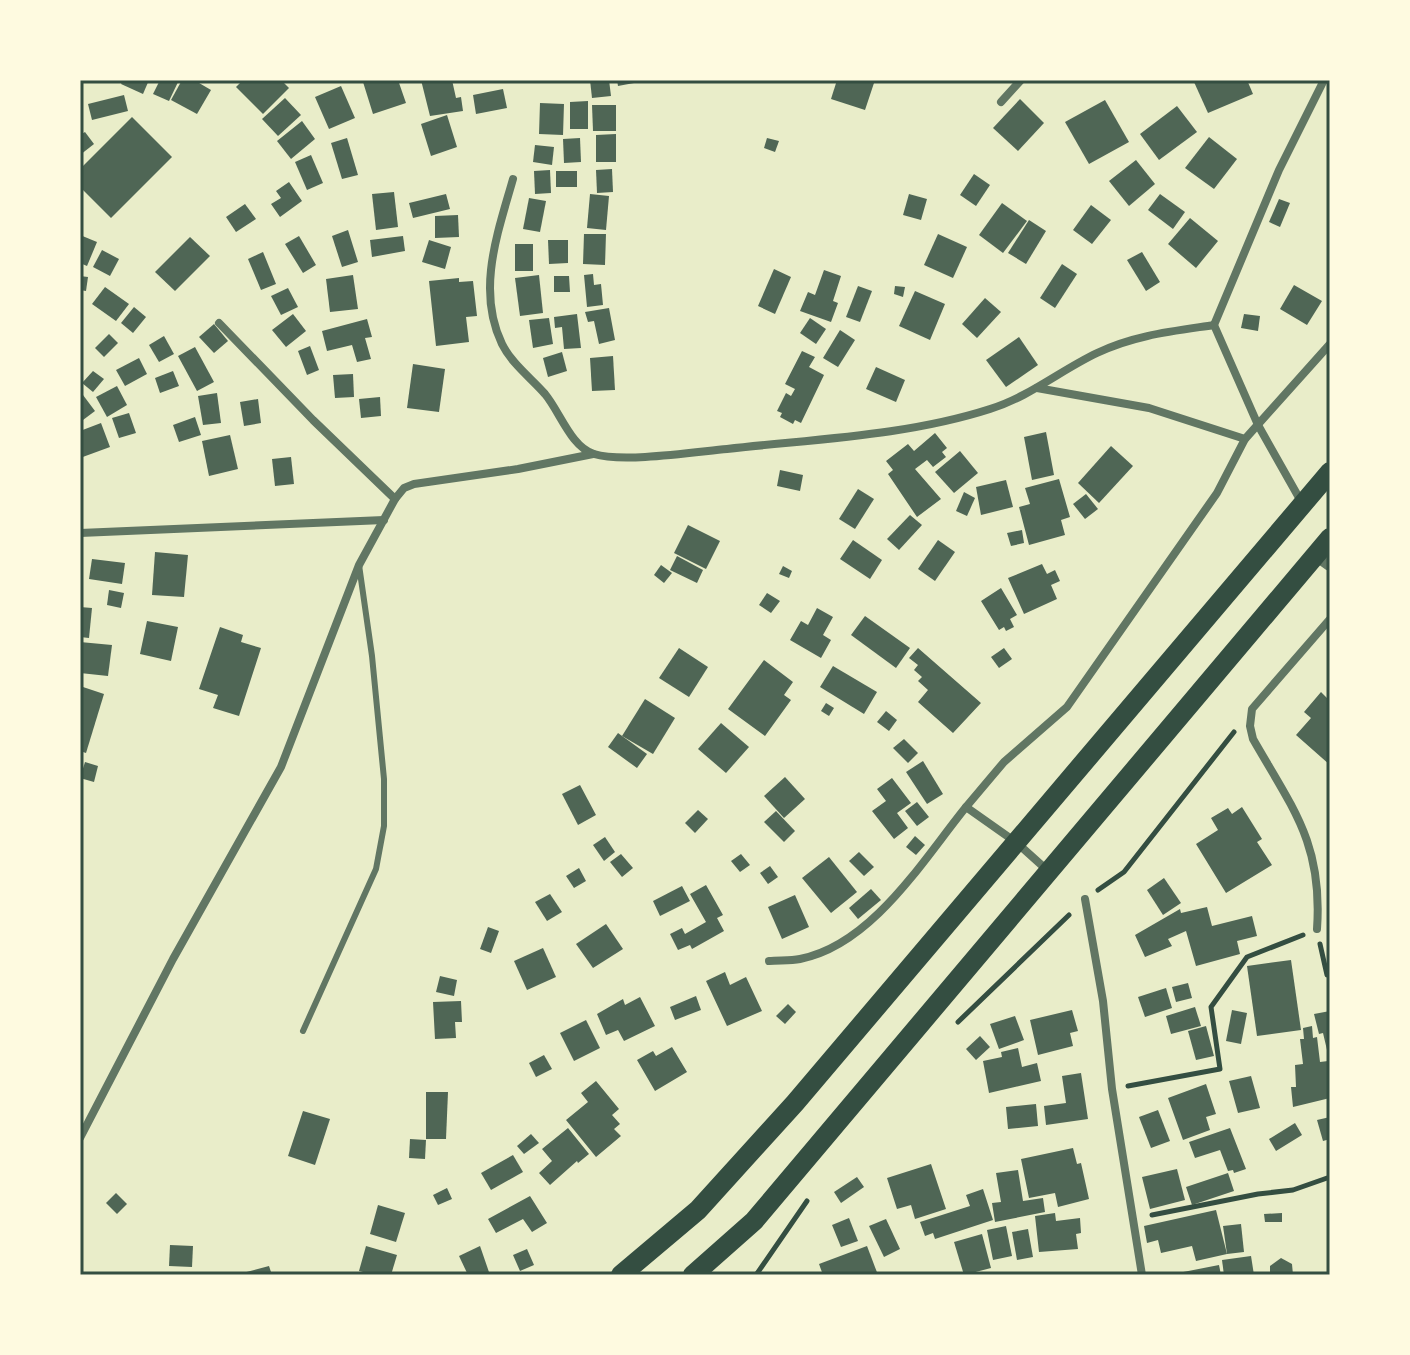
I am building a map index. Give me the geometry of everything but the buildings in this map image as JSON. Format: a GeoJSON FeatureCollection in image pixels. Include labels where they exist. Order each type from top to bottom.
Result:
{"type":"FeatureCollection","features":[{"type":"Feature","properties":{"kind":"main road"},"geometry":{"type":"LineString","coordinates":[[621,1275],[708,1199],[795,1103],[1330,472]]}},
{"type":"Feature","properties":{"kind":"main road"},"geometry":{"type":"LineString","coordinates":[[693,1275],[754,1221],[870,1086],[1047,870],[1323,559],[1330,538]]}},
{"type":"Feature","properties":{"kind":"street"},"geometry":{"type":"LineString","coordinates":[[1001,102],[1021,80]]}},
{"type":"Feature","properties":{"kind":"street"},"geometry":{"type":"LineString","coordinates":[[1303,504],[1258,425],[1214,325],[1279,170],[1324,80]]}},
{"type":"Feature","properties":{"kind":"street"},"geometry":{"type":"LineString","coordinates":[[513,179],[491,260],[491,313],[503,346],[546,395],[580,446],[593,454]]}},
{"type":"Feature","properties":{"kind":"street"},"geometry":{"type":"LineString","coordinates":[[219,323],[395,499]]}},
{"type":"Feature","properties":{"kind":"street"},"geometry":{"type":"LineString","coordinates":[[80,1138],[173,959],[281,767],[359,565],[404,488],[593,454],[616,457],[675,455],[941,422],[992,409],[1037,388],[1095,353],[1132,339],[1214,325]]}},
{"type":"Feature","properties":{"kind":"street"},"geometry":{"type":"LineString","coordinates":[[769,961],[817,954],[852,936],[886,907],[1004,762],[1058,716],[1073,699],[1217,493],[1245,439],[1330,344]]}},
{"type":"Feature","properties":{"kind":"street"},"geometry":{"type":"LineString","coordinates":[[1037,388],[1149,408],[1245,439]]}},
{"type":"Feature","properties":{"kind":"street"},"geometry":{"type":"LineString","coordinates":[[80,533],[384,520]]}},
{"type":"Feature","properties":{"kind":"street"},"geometry":{"type":"LineString","coordinates":[[1317,929],[1317,880],[1309,841],[1253,739],[1250,726],[1252,709],[1330,619]]}},
{"type":"Feature","properties":{"kind":"street"},"geometry":{"type":"LineString","coordinates":[[966,807],[1017,843],[1047,870]]}},
{"type":"Feature","properties":{"kind":"street"},"geometry":{"type":"LineString","coordinates":[[1085,899],[1103,1001],[1112,1089],[1142,1275]]}},
{"type":"Feature","properties":{"kind":"lane"},"geometry":{"type":"LineString","coordinates":[[303,1031],[376,869],[384,826],[384,779],[359,565]]}},
{"type":"Feature","properties":{"kind":"path"},"geometry":{"type":"LineString","coordinates":[[950,1031],[1085,899],[1124,872],[1252,709]]}},
{"type":"Feature","properties":{"kind":"path"},"geometry":{"type":"LineString","coordinates":[[1112,1089],[1220,1069],[1211,1007],[1247,957],[1317,929],[1327,975],[1330,975]]}},
{"type":"Feature","properties":{"kind":"path"},"geometry":{"type":"LineString","coordinates":[[1133,1218],[1293,1190],[1330,1177]]}},
{"type":"Feature","properties":{"kind":"path"},"geometry":{"type":"LineString","coordinates":[[756,1275],[813,1193]]}}]}
